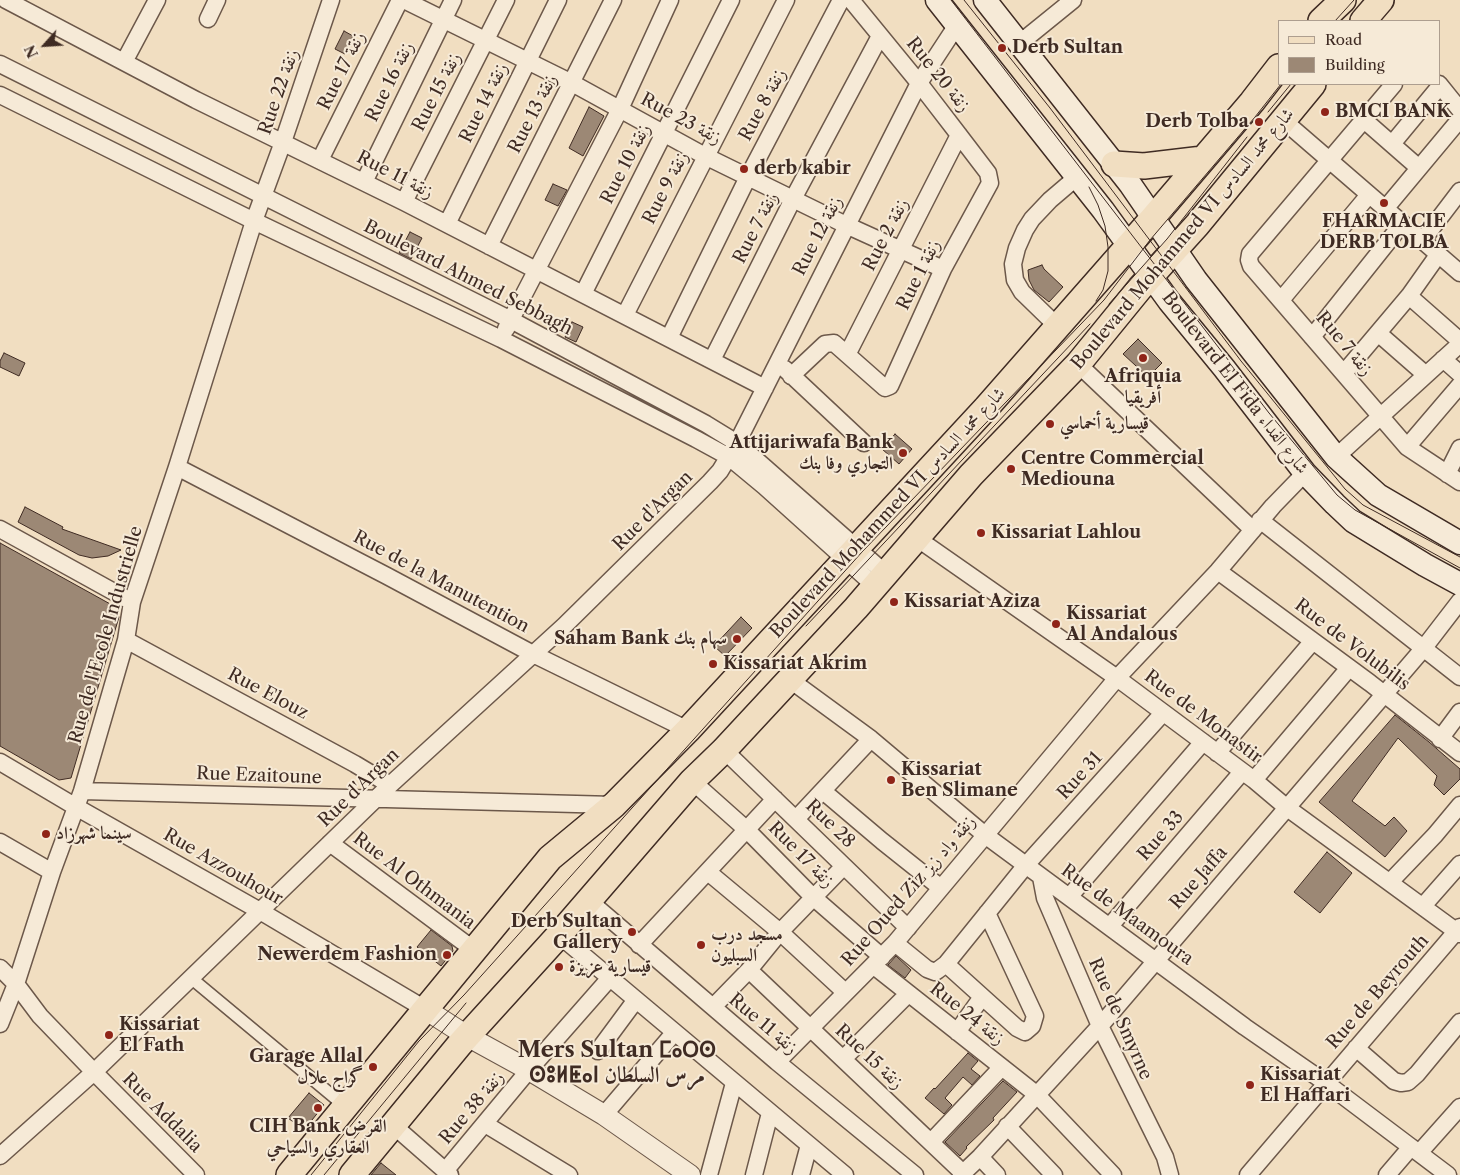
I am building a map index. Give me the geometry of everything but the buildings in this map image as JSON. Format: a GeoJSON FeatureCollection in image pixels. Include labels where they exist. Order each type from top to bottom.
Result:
{"type":"FeatureCollection","features":[{"type":"Feature","properties":{"kind":"main road","name":"Boulevard El Fida شارع الفداء"},"geometry":{"type":"LineString","coordinates":[[938,0],[1305,473],[1353,521],[1460,584]]}},
{"type":"Feature","properties":{"kind":"main road","name":"Boulevard El Fida شارع الفداء"},"geometry":{"type":"LineString","coordinates":[[985,0],[1114,164],[1196,280],[1336,457],[1378,495],[1460,543]]}},
{"type":"Feature","properties":{"kind":"main road"},"geometry":{"type":"LineString","coordinates":[[1364,20],[1380,0]]}},
{"type":"Feature","properties":{"kind":"main road"},"geometry":{"type":"LineString","coordinates":[[1322,20],[1341,1]]}},
{"type":"Feature","properties":{"kind":"main road","name":"Boulevard Mohammed VI شارع محمد السادس"},"geometry":{"type":"LineString","coordinates":[[289,1175],[550,858],[614,804],[688,730],[986,408],[1129,246],[1252,102],[1278,68]]}},
{"type":"Feature","properties":{"kind":"main road","name":"Boulevard Mohammed VI شارع محمد السادس"},"geometry":{"type":"LineString","coordinates":[[352,1175],[467,1036],[558,936],[692,781],[724,750],[881,580],[971,475],[1078,364],[1151,276],[1176,250],[1312,85]]}},
{"type":"Feature","properties":{"kind":"main road"},"geometry":{"type":"LineString","coordinates":[[1114,164],[1144,166],[1203,159]]}},
{"type":"Feature","properties":{"kind":"street","name":"Rue 11 زنقة"},"geometry":{"type":"LineString","coordinates":[[6,0],[196,100],[404,202],[765,388]]}},
{"type":"Feature","properties":{"kind":"street"},"geometry":{"type":"LineString","coordinates":[[124,62],[157,0]]}},
{"type":"Feature","properties":{"kind":"street"},"geometry":{"type":"LineString","coordinates":[[208,19],[217,0]]}},
{"type":"Feature","properties":{"kind":"street","name":"Rue 22 زنقة"},"geometry":{"type":"LineString","coordinates":[[263,197],[331,0]]}},
{"type":"Feature","properties":{"kind":"street","name":"Rue 17 زنقة"},"geometry":{"type":"LineString","coordinates":[[320,160],[400,0]]}},
{"type":"Feature","properties":{"kind":"street","name":"Rue 23 زنقة"},"geometry":{"type":"LineString","coordinates":[[404,0],[572,83],[705,156],[943,269]]}},
{"type":"Feature","properties":{"kind":"street","name":"Rue 16 زنقة"},"geometry":{"type":"LineString","coordinates":[[364,182],[453,0]]}},
{"type":"Feature","properties":{"kind":"street","name":"Rue 15 زنقة"},"geometry":{"type":"LineString","coordinates":[[404,202],[506,0]]}},
{"type":"Feature","properties":{"kind":"street","name":"Rue 14 زنقة"},"geometry":{"type":"LineString","coordinates":[[446,224],[558,0]]}},
{"type":"Feature","properties":{"kind":"street","name":"Rue 13 زنقة"},"geometry":{"type":"LineString","coordinates":[[489,246],[613,0]]}},
{"type":"Feature","properties":{"kind":"street"},"geometry":{"type":"LineString","coordinates":[[501,339],[620,109],[670,0]]}},
{"type":"Feature","properties":{"kind":"street","name":"Rue 10 زنقة"},"geometry":{"type":"LineString","coordinates":[[584,294],[731,0]]}},
{"type":"Feature","properties":{"kind":"street","name":"Rue 9 زنقة"},"geometry":{"type":"LineString","coordinates":[[625,315],[786,0]]}},
{"type":"Feature","properties":{"kind":"street","name":"Rue 8 زنقة"},"geometry":{"type":"LineString","coordinates":[[669,338],[748,177],[842,0]]}},
{"type":"Feature","properties":{"kind":"street","name":"Rue 20 زنقة"},"geometry":{"type":"LineString","coordinates":[[851,0],[919,82],[990,178]]}},
{"type":"Feature","properties":{"kind":"street"},"geometry":{"type":"LineString","coordinates":[[1020,43],[1071,1]]}},
{"type":"Feature","properties":{"kind":"street","name":"Rue 12 زنقة"},"geometry":{"type":"LineString","coordinates":[[733,450],[919,82],[957,25]]}},
{"type":"Feature","properties":{"kind":"street","name":"Rue 7 زنقة"},"geometry":{"type":"LineString","coordinates":[[712,360],[793,199],[880,36]]}},
{"type":"Feature","properties":{"kind":"street","name":"Boulevard Ahmed Sebbagh"},"geometry":{"type":"LineString","coordinates":[[0,64],[511,320],[706,424],[881,580]]}},
{"type":"Feature","properties":{"kind":"street"},"geometry":{"type":"LineString","coordinates":[[1330,160],[1362,119],[1393,85]]}},
{"type":"Feature","properties":{"kind":"street"},"geometry":{"type":"LineString","coordinates":[[1392,144],[1440,85],[1460,110]]}},
{"type":"Feature","properties":{"kind":"street","name":"Boulevard Ahmed Sebbagh"},"geometry":{"type":"LineString","coordinates":[[0,95],[254,221],[414,296],[660,420],[733,450]]}},
{"type":"Feature","properties":{"kind":"street"},"geometry":{"type":"LineString","coordinates":[[1362,119],[1418,168]]}},
{"type":"Feature","properties":{"kind":"street"},"geometry":{"type":"LineString","coordinates":[[1385,209],[1460,119]]}},
{"type":"Feature","properties":{"kind":"street"},"geometry":{"type":"LineString","coordinates":[[1284,121],[1330,160],[1368,196],[1459,271]]}},
{"type":"Feature","properties":{"kind":"street","name":"Rue 2 زنقة"},"geometry":{"type":"LineString","coordinates":[[848,353],[959,134]]}},
{"type":"Feature","properties":{"kind":"street","name":"Rue 7 زنقة"},"geometry":{"type":"LineString","coordinates":[[1330,160],[1250,254],[1249,260],[1251,266],[1344,373],[1379,417],[1407,447]]}},
{"type":"Feature","properties":{"kind":"street"},"geometry":{"type":"LineString","coordinates":[[1058,327],[1022,292],[1015,280],[1013,264],[1017,248],[1032,219],[1050,200],[1077,177]]}},
{"type":"Feature","properties":{"kind":"street","name":"Rue 1 زنقة"},"geometry":{"type":"LineString","coordinates":[[848,353],[885,388],[890,386],[943,269],[990,183],[990,178]]}},
{"type":"Feature","properties":{"kind":"street"},"geometry":{"type":"LineString","coordinates":[[1422,241],[1460,191]]}},
{"type":"Feature","properties":{"kind":"street"},"geometry":{"type":"LineString","coordinates":[[1281,300],[1368,196]]}},
{"type":"Feature","properties":{"kind":"street","name":"Rue de l'Ecole Industrielle"},"geometry":{"type":"LineString","coordinates":[[0,1024],[16,984],[52,872],[82,791],[126,640],[132,602],[263,197]]}},
{"type":"Feature","properties":{"kind":"street"},"geometry":{"type":"LineString","coordinates":[[1312,337],[1402,224]]}},
{"type":"Feature","properties":{"kind":"street"},"geometry":{"type":"LineString","coordinates":[[1344,373],[1409,296],[1438,255]]}},
{"type":"Feature","properties":{"kind":"street"},"geometry":{"type":"LineString","coordinates":[[414,296],[423,277]]}},
{"type":"Feature","properties":{"kind":"street"},"geometry":{"type":"LineString","coordinates":[[1336,457],[1460,342],[1409,296]]}},
{"type":"Feature","properties":{"kind":"street"},"geometry":{"type":"LineString","coordinates":[[1378,333],[1426,375]]}},
{"type":"Feature","properties":{"kind":"street"},"geometry":{"type":"LineString","coordinates":[[543,360],[552,343]]}},
{"type":"Feature","properties":{"kind":"street"},"geometry":{"type":"LineString","coordinates":[[792,376],[825,344],[834,343],[848,353]]}},
{"type":"Feature","properties":{"kind":"street"},"geometry":{"type":"LineString","coordinates":[[1443,359],[1460,374]]}},
{"type":"Feature","properties":{"kind":"street"},"geometry":{"type":"LineString","coordinates":[[778,361],[864,443]]}},
{"type":"Feature","properties":{"kind":"street"},"geometry":{"type":"LineString","coordinates":[[1078,364],[1257,525],[1460,677]]}},
{"type":"Feature","properties":{"kind":"street"},"geometry":{"type":"LineString","coordinates":[[1460,385],[1407,447],[1453,478],[1460,448]]}},
{"type":"Feature","properties":{"kind":"street","name":"Rue d'Argan"},"geometry":{"type":"LineString","coordinates":[[0,1156],[94,1072],[390,785],[564,626],[710,482],[733,450]]}},
{"type":"Feature","properties":{"kind":"street","name":"Rue de la Manutention"},"geometry":{"type":"LineString","coordinates":[[177,467],[533,654],[688,730]]}},
{"type":"Feature","properties":{"kind":"street","name":"Rue Oued Ziz زنقة واد زيز"},"geometry":{"type":"LineString","coordinates":[[778,1062],[895,943],[1117,678],[1305,473]]}},
{"type":"Feature","properties":{"kind":"street"},"geometry":{"type":"LineString","coordinates":[[0,529],[132,602]]}},
{"type":"Feature","properties":{"kind":"street","name":"Rue de Monastir"},"geometry":{"type":"LineString","coordinates":[[918,538],[1117,678],[1286,806],[1459,931]]}},
{"type":"Feature","properties":{"kind":"street","name":"Rue de Volubilis"},"geometry":{"type":"LineString","coordinates":[[1218,570],[1460,753]]}},
{"type":"Feature","properties":{"kind":"street","name":"Rue Jaffa"},"geometry":{"type":"LineString","coordinates":[[962,1174],[980,1157],[1100,1026],[1154,960],[1423,649],[1460,601]]}},
{"type":"Feature","properties":{"kind":"street","name":"Rue Elouz"},"geometry":{"type":"LineString","coordinates":[[126,640],[355,764],[390,785]]}},
{"type":"Feature","properties":{"kind":"street"},"geometry":{"type":"LineString","coordinates":[[1217,753],[1313,641]]}},
{"type":"Feature","properties":{"kind":"street","name":"Rue 33"},"geometry":{"type":"LineString","coordinates":[[1110,926],[1349,668]]}},
{"type":"Feature","properties":{"kind":"street","name":"Rue de Maamoura"},"geometry":{"type":"LineString","coordinates":[[789,679],[871,739],[985,835],[1448,1175]]}},
{"type":"Feature","properties":{"kind":"street"},"geometry":{"type":"LineString","coordinates":[[1440,738],[1460,712]]}},
{"type":"Feature","properties":{"kind":"street","name":"Rue 31"},"geometry":{"type":"LineString","coordinates":[[940,968],[1026,865],[1164,713]]}},
{"type":"Feature","properties":{"kind":"street"},"geometry":{"type":"LineString","coordinates":[[796,819],[871,739]]}},
{"type":"Feature","properties":{"kind":"street"},"geometry":{"type":"LineString","coordinates":[[1069,897],[1203,742]]}},
{"type":"Feature","properties":{"kind":"street","name":"Rue 28"},"geometry":{"type":"LineString","coordinates":[[724,750],[908,928]]}},
{"type":"Feature","properties":{"kind":"street","name":"Rue Azzouhour"},"geometry":{"type":"LineString","coordinates":[[0,762],[260,911],[425,1009]]}},
{"type":"Feature","properties":{"kind":"street","name":"Rue 17 زنقة"},"geometry":{"type":"LineString","coordinates":[[692,781],[747,830],[878,962]]}},
{"type":"Feature","properties":{"kind":"street","name":"Rue Ezaitoune"},"geometry":{"type":"LineString","coordinates":[[82,791],[614,804]]}},
{"type":"Feature","properties":{"kind":"street"},"geometry":{"type":"LineString","coordinates":[[823,791],[941,888]]}},
{"type":"Feature","properties":{"kind":"street"},"geometry":{"type":"LineString","coordinates":[[639,945],[775,799]]}},
{"type":"Feature","properties":{"kind":"street"},"geometry":{"type":"LineString","coordinates":[[1390,882],[1435,835],[1460,805]]}},
{"type":"Feature","properties":{"kind":"street"},"geometry":{"type":"LineString","coordinates":[[0,842],[52,872]]}},
{"type":"Feature","properties":{"kind":"street","name":"Rue Al Othmania"},"geometry":{"type":"LineString","coordinates":[[330,843],[474,950]]}},
{"type":"Feature","properties":{"kind":"street"},"geometry":{"type":"LineString","coordinates":[[1423,906],[1460,864]]}},
{"type":"Feature","properties":{"kind":"street"},"geometry":{"type":"LineString","coordinates":[[713,1007],[749,970],[813,896],[844,866]]}},
{"type":"Feature","properties":{"kind":"street"},"geometry":{"type":"LineString","coordinates":[[708,872],[780,932],[845,992]]}},
{"type":"Feature","properties":{"kind":"street","name":"Rue de Smyrne"},"geometry":{"type":"LineString","coordinates":[[1041,877],[1044,898],[1100,1026],[1164,1158],[1170,1175]]}},
{"type":"Feature","properties":{"kind":"street","name":"Rue 11 زنقة"},"geometry":{"type":"LineString","coordinates":[[588,900],[778,1062],[915,1175]]}},
{"type":"Feature","properties":{"kind":"street"},"geometry":{"type":"LineString","coordinates":[[895,943],[927,968],[940,968],[982,997],[1021,1031],[1028,1031],[1034,1022],[1035,1016],[987,913]]}},
{"type":"Feature","properties":{"kind":"street","name":"Rue de Beyrouth"},"geometry":{"type":"LineString","coordinates":[[1252,1174],[1356,1048],[1459,931]]}},
{"type":"Feature","properties":{"kind":"street"},"geometry":{"type":"LineString","coordinates":[[558,936],[845,1175]]}},
{"type":"Feature","properties":{"kind":"street","name":"Rue 24 زنقة"},"geometry":{"type":"LineString","coordinates":[[878,962],[908,994],[1036,1094]]}},
{"type":"Feature","properties":{"kind":"street","name":"Rue Addalia"},"geometry":{"type":"LineString","coordinates":[[0,968],[16,984],[40,1016],[196,1175]]}},
{"type":"Feature","properties":{"kind":"street","name":"Rue 15 زنقة"},"geometry":{"type":"LineString","coordinates":[[749,970],[931,1142],[962,1174]]}},
{"type":"Feature","properties":{"kind":"street"},"geometry":{"type":"LineString","coordinates":[[191,978],[346,1107]]}},
{"type":"Feature","properties":{"kind":"street","name":"Rue 38 زنقة"},"geometry":{"type":"LineString","coordinates":[[448,1173],[529,1070],[609,979]]}},
{"type":"Feature","properties":{"kind":"street"},"geometry":{"type":"LineString","coordinates":[[843,1059],[908,994]]}},
{"type":"Feature","properties":{"kind":"street"},"geometry":{"type":"LineString","coordinates":[[957,1032],[982,997]]}},
{"type":"Feature","properties":{"kind":"street"},"geometry":{"type":"LineString","coordinates":[[598,1050],[635,1001]]}},
{"type":"Feature","properties":{"kind":"street"},"geometry":{"type":"LineString","coordinates":[[425,1009],[467,1036],[529,1070],[604,1115],[690,1175]]}},
{"type":"Feature","properties":{"kind":"street"},"geometry":{"type":"LineString","coordinates":[[1356,1048],[1394,1080],[1401,1083],[1408,1082],[1417,1074],[1460,1022]]}},
{"type":"Feature","properties":{"kind":"street"},"geometry":{"type":"LineString","coordinates":[[604,1115],[674,1033]]}},
{"type":"Feature","properties":{"kind":"street"},"geometry":{"type":"LineString","coordinates":[[931,1142],[1002,1067]]}},
{"type":"Feature","properties":{"kind":"street"},"geometry":{"type":"LineString","coordinates":[[709,1175],[734,1083]]}},
{"type":"Feature","properties":{"kind":"street"},"geometry":{"type":"LineString","coordinates":[[1036,1094],[1113,1175]]}},
{"type":"Feature","properties":{"kind":"street"},"geometry":{"type":"LineString","coordinates":[[1387,1175],[1460,1106]]}},
{"type":"Feature","properties":{"kind":"street"},"geometry":{"type":"LineString","coordinates":[[754,1175],[770,1113]]}},
{"type":"Feature","properties":{"kind":"street"},"geometry":{"type":"LineString","coordinates":[[485,1124],[569,1175]]}},
{"type":"Feature","properties":{"kind":"street"},"geometry":{"type":"LineString","coordinates":[[394,1126],[448,1173]]}},
{"type":"Feature","properties":{"kind":"street"},"geometry":{"type":"LineString","coordinates":[[1008,1126],[1054,1175]]}},
{"type":"Feature","properties":{"kind":"street"},"geometry":{"type":"LineString","coordinates":[[801,1175],[809,1145]]}},
{"type":"Feature","properties":{"kind":"street"},"geometry":{"type":"LineString","coordinates":[[980,1157],[997,1175]]}},
{"type":"Feature","properties":{"kind":"tram line"},"geometry":{"type":"LineString","coordinates":[[951,0],[1269,413],[1337,495],[1355,510],[1460,568]]}},
{"type":"Feature","properties":{"kind":"tram line"},"geometry":{"type":"LineString","coordinates":[[964,0],[1050,108],[1241,361],[1345,489],[1363,505],[1460,557]]}},
{"type":"Feature","properties":{"kind":"tram line"},"geometry":{"type":"LineString","coordinates":[[1336,20],[1354,0]]}},
{"type":"Feature","properties":{"kind":"tram line"},"geometry":{"type":"LineString","coordinates":[[311,1175],[419,1041],[464,995],[862,552],[1104,300],[1150,240],[1280,85]]}},
{"type":"Feature","properties":{"kind":"tram line"},"geometry":{"type":"LineString","coordinates":[[1268,112],[1290,85]]}},
{"type":"Feature","properties":{"kind":"tram line"},"geometry":{"type":"LineString","coordinates":[[1109,304],[1167,239],[1247,137]]}},
{"type":"Feature","properties":{"kind":"tram line"},"geometry":{"type":"LineString","coordinates":[[1089,187],[1105,226],[1108,247],[1108,271],[1103,290],[1096,301]]}},
{"type":"Feature","properties":{"kind":"tram line"},"geometry":{"type":"LineString","coordinates":[[806,626],[1090,324]]}},
{"type":"Feature","properties":{"kind":"tram line"},"geometry":{"type":"LineString","coordinates":[[324,1175],[466,1003]]}},
{"type":"Feature","properties":{"kind":"place","name":"Derb Sultan"},"geometry":{"type":"Point","coordinates":[1002,48]}},
{"type":"Feature","properties":{"kind":"place","name":"BMCI BANK"},"geometry":{"type":"Point","coordinates":[1325,112]}},
{"type":"Feature","properties":{"kind":"place","name":"Derb Tolba"},"geometry":{"type":"Point","coordinates":[1259,122]}},
{"type":"Feature","properties":{"kind":"place","name":"derb kabir"},"geometry":{"type":"Point","coordinates":[744,169]}},
{"type":"Feature","properties":{"kind":"place","name":"FHARMACIE DERB TOLBA"},"geometry":{"type":"Point","coordinates":[1384,203]}},
{"type":"Feature","properties":{"kind":"place","name":"Afriquia أفريقيا"},"geometry":{"type":"Point","coordinates":[1143,358]}},
{"type":"Feature","properties":{"kind":"place","name":"قيسارية أخماسي"},"geometry":{"type":"Point","coordinates":[1050,424]}},
{"type":"Feature","properties":{"kind":"place","name":"Attijariwafa Bank التجاري وفا بنك"},"geometry":{"type":"Point","coordinates":[903,453]}},
{"type":"Feature","properties":{"kind":"place","name":"Centre Commercial Mediouna"},"geometry":{"type":"Point","coordinates":[1011,469]}},
{"type":"Feature","properties":{"kind":"place","name":"Kissariat Lahlou"},"geometry":{"type":"Point","coordinates":[981,533]}},
{"type":"Feature","properties":{"kind":"place","name":"Kissariat Aziza"},"geometry":{"type":"Point","coordinates":[894,602]}},
{"type":"Feature","properties":{"kind":"place","name":"Kissariat Al Andalous"},"geometry":{"type":"Point","coordinates":[1056,624]}},
{"type":"Feature","properties":{"kind":"place","name":"Saham Bank سهام بنك"},"geometry":{"type":"Point","coordinates":[737,639]}},
{"type":"Feature","properties":{"kind":"place","name":"Kissariat Akrim"},"geometry":{"type":"Point","coordinates":[713,664]}},
{"type":"Feature","properties":{"kind":"place","name":"Kissariat Ben Slimane"},"geometry":{"type":"Point","coordinates":[891,780]}},
{"type":"Feature","properties":{"kind":"place","name":"سينما شهرزاد"},"geometry":{"type":"Point","coordinates":[46,834]}},
{"type":"Feature","properties":{"kind":"place","name":"Derb Sultan Gallery"},"geometry":{"type":"Point","coordinates":[632,932]}},
{"type":"Feature","properties":{"kind":"place","name":"مسجد درب السبليون"},"geometry":{"type":"Point","coordinates":[701,945]}},
{"type":"Feature","properties":{"kind":"place","name":"Newerdem Fashion"},"geometry":{"type":"Point","coordinates":[447,955]}},
{"type":"Feature","properties":{"kind":"place","name":"قيسارية عزيزة"},"geometry":{"type":"Point","coordinates":[559,967]}},
{"type":"Feature","properties":{"kind":"place","name":"Kissariat El Fath"},"geometry":{"type":"Point","coordinates":[109,1035]}},
{"type":"Feature","properties":{"kind":"place","name":"Garage Allal گراج علال"},"geometry":{"type":"Point","coordinates":[373,1067]}},
{"type":"Feature","properties":{"kind":"place","name":"Kissariat El Haffari"},"geometry":{"type":"Point","coordinates":[1250,1085]}},
{"type":"Feature","properties":{"kind":"place","name":"CIH Bank القرض العقاري والسياحي"},"geometry":{"type":"Point","coordinates":[318,1108]}},
{"type":"Feature","properties":{"kind":"district","name":"Mers Sultan ⵎⴰⵔⵙ ⵙⵓⵍⵟⴰⵏ مرس السلطان"},"geometry":{"type":"Point","coordinates":[617,1064]}}]}
